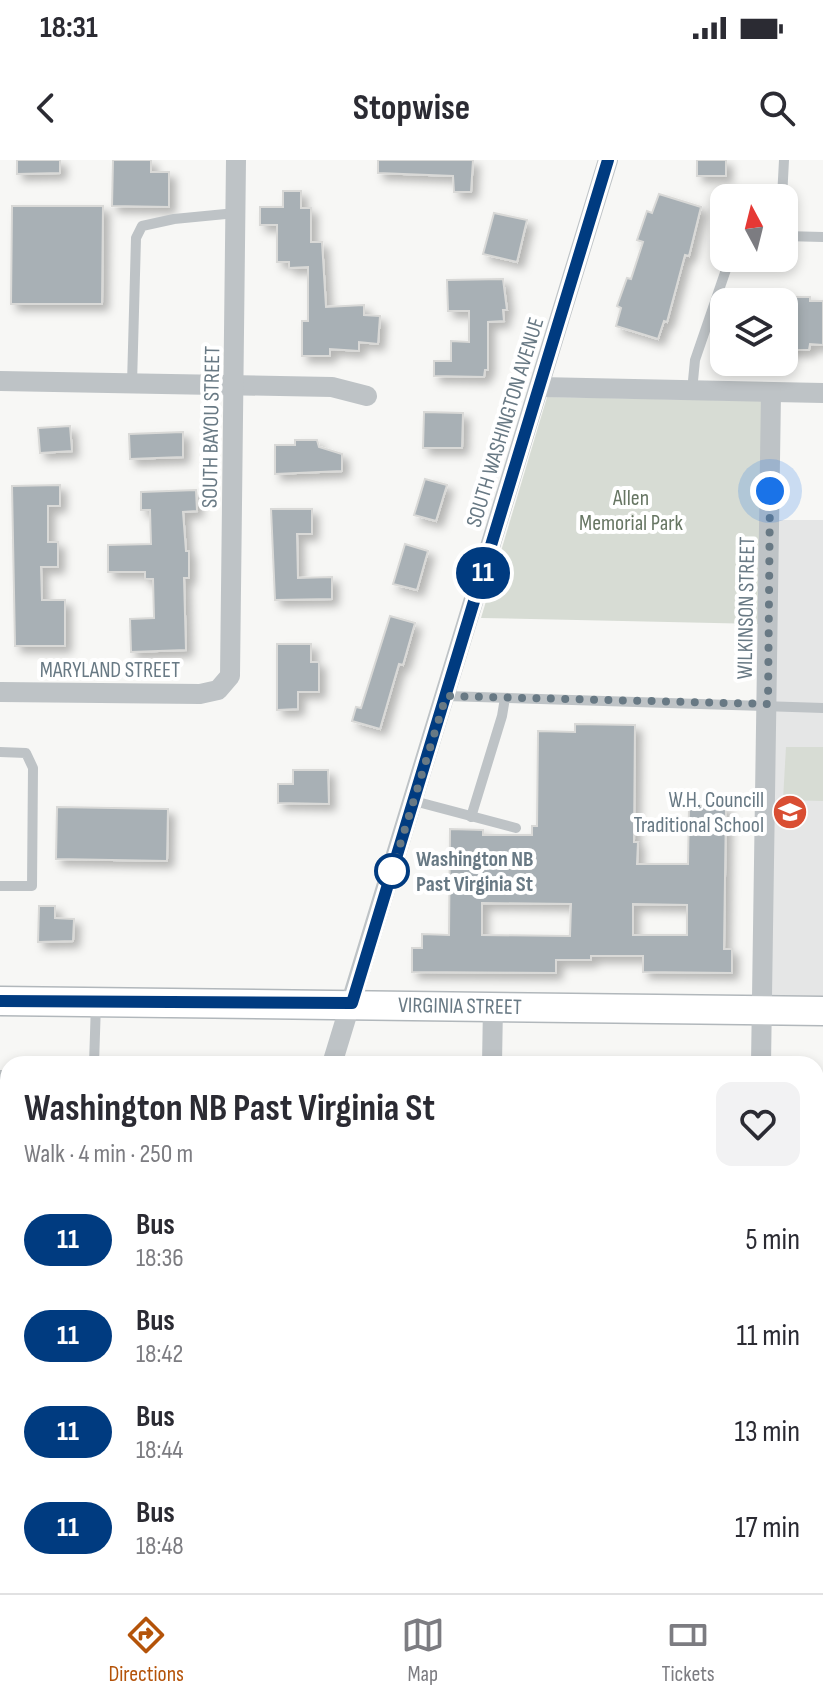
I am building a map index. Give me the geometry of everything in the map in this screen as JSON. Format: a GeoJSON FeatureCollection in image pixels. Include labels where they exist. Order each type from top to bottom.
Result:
{"type":"FeatureCollection","features":[{"type":"Feature","properties":{"kind":"street","name":"SOUTH BAYOU STREET"},"geometry":{"type":"LineString","coordinates":[[218,690],[230,676],[236,160]]}},
{"type":"Feature","properties":{"kind":"street","name":"SOUTH WASHINGTON AVENUE"},"geometry":{"type":"LineString","coordinates":[[335,1056],[608,160]]}},
{"type":"Feature","properties":{"kind":"street"},"geometry":{"type":"LineString","coordinates":[[0,381],[332,387],[367,396]]}},
{"type":"Feature","properties":{"kind":"street"},"geometry":{"type":"LineString","coordinates":[[539,387],[823,393]]}},
{"type":"Feature","properties":{"kind":"street","name":"WILKINSON STREET"},"geometry":{"type":"LineString","coordinates":[[761,1056],[771,393]]}},
{"type":"Feature","properties":{"kind":"street","name":"MARYLAND STREET"},"geometry":{"type":"LineString","coordinates":[[0,692],[200,694],[218,690]]}},
{"type":"Feature","properties":{"kind":"street","name":"VIRGINIA STREET"},"geometry":{"type":"LineString","coordinates":[[0,1001],[823,1011]]}},
{"type":"Feature","properties":{"kind":"street"},"geometry":{"type":"LineString","coordinates":[[492,1056],[493,1006]]}},
{"type":"Feature","properties":{"kind":"lane"},"geometry":{"type":"LineString","coordinates":[[783,184],[784,160]]}},
{"type":"Feature","properties":{"kind":"lane"},"geometry":{"type":"LineString","coordinates":[[132,384],[136,238],[142,226],[174,219],[236,213]]}},
{"type":"Feature","properties":{"kind":"lane"},"geometry":{"type":"LineString","coordinates":[[798,236],[823,237]]}},
{"type":"Feature","properties":{"kind":"lane"},"geometry":{"type":"LineString","coordinates":[[692,391],[695,360],[725,272]]}},
{"type":"Feature","properties":{"kind":"lane"},"geometry":{"type":"LineString","coordinates":[[446,696],[823,708]]}},
{"type":"Feature","properties":{"kind":"lane"},"geometry":{"type":"LineString","coordinates":[[471,817],[505,698]]}},
{"type":"Feature","properties":{"kind":"lane"},"geometry":{"type":"LineString","coordinates":[[0,752],[26,753],[33,768],[32,886],[0,886]]}},
{"type":"Feature","properties":{"kind":"lane"},"geometry":{"type":"LineString","coordinates":[[414,801],[516,828]]}},
{"type":"Feature","properties":{"kind":"lane"},"geometry":{"type":"LineString","coordinates":[[94,1056],[96,1001]]}},
{"type":"Feature","properties":{"kind":"shaded area","name":"W.H. Councill Traditional School"},"geometry":{"type":"Polygon","coordinates":[[[762,520],[823,520],[823,1002],[755,1000],[762,520]]]}},
{"type":"Feature","properties":{"kind":"green space","name":"Allen Memorial Park"},"geometry":{"type":"Polygon","coordinates":[[[547,397],[762,401],[760,624],[481,618],[547,397]]]}},
{"type":"Feature","properties":{"kind":"green space"},"geometry":{"type":"Polygon","coordinates":[[[786,747],[823,747],[823,801],[783,800],[786,747]]]}},
{"type":"Feature","properties":{"kind":"building"},"geometry":{"type":"Polygon","coordinates":[[[17,160],[60,160],[60,173],[17,174],[17,160]]]}},
{"type":"Feature","properties":{"kind":"building"},"geometry":{"type":"Polygon","coordinates":[[[113,160],[151,160],[151,172],[169,172],[169,207],[112,206],[113,160]]]}},
{"type":"Feature","properties":{"kind":"building"},"geometry":{"type":"Polygon","coordinates":[[[378,160],[473,160],[471,192],[454,192],[453,176],[378,173],[378,160]]]}},
{"type":"Feature","properties":{"kind":"building"},"geometry":{"type":"Polygon","coordinates":[[[697,160],[726,160],[726,176],[697,176],[697,160]]]}},
{"type":"Feature","properties":{"kind":"building"},"geometry":{"type":"Polygon","coordinates":[[[283,191],[301,191],[301,208],[311,208],[311,242],[322,242],[326,307],[364,305],[364,315],[380,316],[378,344],[359,342],[359,351],[330,349],[330,356],[302,356],[302,321],[308,321],[308,267],[289,268],[289,262],[277,262],[277,225],[260,225],[260,207],[283,207],[283,191]]]}},
{"type":"Feature","properties":{"kind":"building"},"geometry":{"type":"Polygon","coordinates":[[[659,194],[701,207],[689,256],[685,255],[667,322],[664,321],[658,339],[616,326],[621,308],[617,306],[627,278],[631,279],[643,242],[637,240],[647,211],[652,213],[659,194]]]}},
{"type":"Feature","properties":{"kind":"building"},"geometry":{"type":"Polygon","coordinates":[[[12,206],[103,206],[102,304],[11,304],[12,206]]]}},
{"type":"Feature","properties":{"kind":"building"},"geometry":{"type":"Polygon","coordinates":[[[494,213],[527,220],[517,262],[483,254],[494,213]]]}},
{"type":"Feature","properties":{"kind":"building"},"geometry":{"type":"Polygon","coordinates":[[[503,279],[507,310],[503,310],[504,321],[488,322],[488,370],[485,370],[484,377],[434,376],[434,361],[451,361],[451,341],[469,342],[469,311],[448,311],[447,280],[503,279]]]}},
{"type":"Feature","properties":{"kind":"building"},"geometry":{"type":"Polygon","coordinates":[[[798,297],[823,301],[823,345],[810,344],[809,350],[798,350],[798,297]]]}},
{"type":"Feature","properties":{"kind":"building"},"geometry":{"type":"Polygon","coordinates":[[[424,412],[463,413],[462,448],[423,448],[424,412]]]}},
{"type":"Feature","properties":{"kind":"building"},"geometry":{"type":"Polygon","coordinates":[[[70,426],[72,451],[40,453],[38,428],[70,426]]]}},
{"type":"Feature","properties":{"kind":"building"},"geometry":{"type":"Polygon","coordinates":[[[183,432],[183,457],[130,459],[129,434],[183,432]]]}},
{"type":"Feature","properties":{"kind":"building"},"geometry":{"type":"Polygon","coordinates":[[[295,440],[317,440],[319,447],[342,454],[342,471],[275,474],[275,445],[295,445],[295,440]]]}},
{"type":"Feature","properties":{"kind":"building"},"geometry":{"type":"Polygon","coordinates":[[[425,479],[447,485],[436,521],[414,515],[425,479]]]}},
{"type":"Feature","properties":{"kind":"building"},"geometry":{"type":"Polygon","coordinates":[[[60,485],[60,506],[48,506],[48,542],[58,542],[58,567],[41,567],[42,600],[65,600],[65,646],[15,646],[12,486],[60,485]]]}},
{"type":"Feature","properties":{"kind":"building"},"geometry":{"type":"Polygon","coordinates":[[[196,490],[197,511],[183,512],[186,551],[189,551],[189,578],[184,578],[186,650],[131,652],[130,619],[154,618],[153,579],[145,579],[145,572],[108,572],[108,545],[151,544],[150,510],[141,510],[141,492],[196,490]]]}},
{"type":"Feature","properties":{"kind":"building"},"geometry":{"type":"Polygon","coordinates":[[[271,509],[312,509],[312,534],[297,534],[298,578],[332,577],[332,599],[275,600],[271,509]]]}},
{"type":"Feature","properties":{"kind":"building"},"geometry":{"type":"Polygon","coordinates":[[[405,544],[428,551],[417,590],[393,584],[405,544]]]}},
{"type":"Feature","properties":{"kind":"building"},"geometry":{"type":"Polygon","coordinates":[[[390,616],[415,623],[380,729],[352,721],[356,707],[361,708],[390,616]]]}},
{"type":"Feature","properties":{"kind":"building"},"geometry":{"type":"Polygon","coordinates":[[[277,644],[311,644],[311,662],[319,662],[319,692],[298,692],[298,709],[277,710],[277,644]]]}},
{"type":"Feature","properties":{"kind":"building"},"geometry":{"type":"Polygon","coordinates":[[[575,724],[635,725],[634,842],[638,842],[637,864],[688,864],[689,806],[726,806],[724,949],[732,949],[732,973],[643,972],[643,956],[556,960],[556,973],[412,972],[412,948],[422,948],[422,934],[449,935],[450,829],[483,830],[483,835],[532,835],[532,826],[537,826],[538,731],[575,732],[575,724]],[[482,903],[482,935],[570,936],[571,904],[482,903]],[[633,904],[633,935],[687,935],[687,905],[633,904]]]}},
{"type":"Feature","properties":{"kind":"building"},"geometry":{"type":"Polygon","coordinates":[[[293,770],[328,770],[329,804],[278,803],[278,784],[293,784],[293,770]]]}},
{"type":"Feature","properties":{"kind":"building"},"geometry":{"type":"Polygon","coordinates":[[[57,807],[168,809],[167,861],[56,859],[57,807]]]}},
{"type":"Feature","properties":{"kind":"building"},"geometry":{"type":"Polygon","coordinates":[[[39,906],[55,906],[55,918],[74,919],[73,941],[38,942],[39,906]]]}},
{"type":"Feature","properties":{"kind":"bus line","name":"11"},"geometry":{"type":"LineString","coordinates":[[0,1001],[352,1003],[608,160]]}},
{"type":"Feature","properties":{"kind":"place","name":"W.H. Councill Traditional School"},"geometry":{"type":"Point","coordinates":[790,812]}},
{"type":"Feature","properties":{"kind":"place","name":"Washington NB Past Virginia St"},"geometry":{"type":"Point","coordinates":[392,871]}},
{"type":"Feature","properties":{"kind":"route"},"geometry":{"type":"LineString","coordinates":[[392,871],[446,696],[768,704],[770,491]]}}]}
